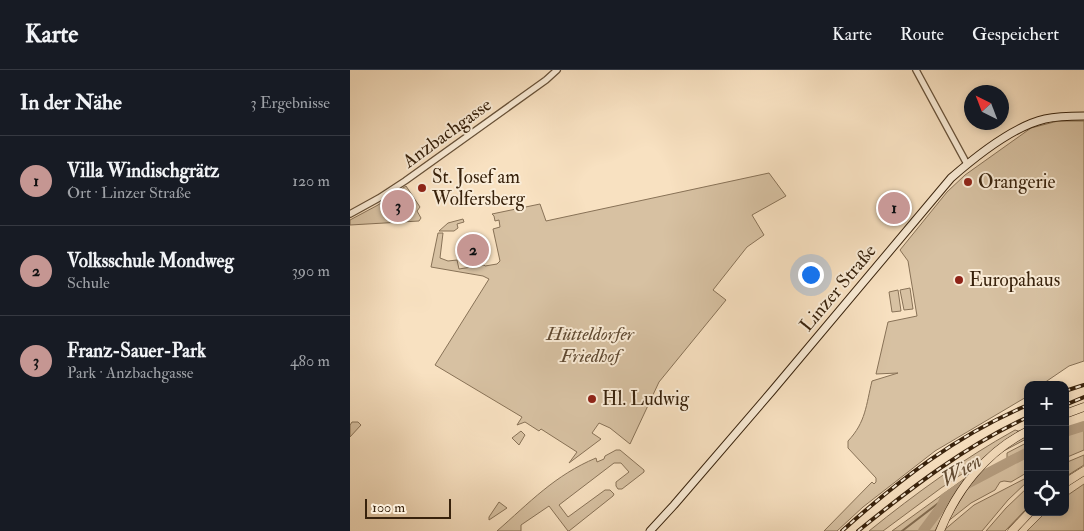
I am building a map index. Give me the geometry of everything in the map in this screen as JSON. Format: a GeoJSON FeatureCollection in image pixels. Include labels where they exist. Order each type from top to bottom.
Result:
{"type":"FeatureCollection","features":[{"type":"Feature","properties":{"kind":"main road","name":"Linzer Straße"},"geometry":{"type":"LineString","coordinates":[[650,531],[778,384],[940,190],[968,164],[1013,132],[1030,123],[1046,118],[1084,116]]}},
{"type":"Feature","properties":{"kind":"main road"},"geometry":{"type":"LineString","coordinates":[[1069,413],[1084,407]]}},
{"type":"Feature","properties":{"kind":"main road"},"geometry":{"type":"LineString","coordinates":[[940,531],[955,501],[982,464],[998,449],[1024,433]]}},
{"type":"Feature","properties":{"kind":"main road"},"geometry":{"type":"LineString","coordinates":[[1069,480],[1084,471]]}},
{"type":"Feature","properties":{"kind":"main road"},"geometry":{"type":"LineString","coordinates":[[1012,531],[1026,516]]}},
{"type":"Feature","properties":{"kind":"street","name":"Anzbachgasse"},"geometry":{"type":"LineString","coordinates":[[350,214],[405,181],[546,80],[557,70]]}},
{"type":"Feature","properties":{"kind":"street"},"geometry":{"type":"LineString","coordinates":[[916,70],[968,164]]}},
{"type":"Feature","properties":{"kind":"green space"},"geometry":{"type":"Polygon","coordinates":[[[1058,121],[1084,121],[1084,361],[1069,366],[1047,381],[1024,381],[1024,398],[935,451],[863,507],[837,531],[824,531],[872,482],[874,484],[876,482],[876,478],[848,448],[848,441],[862,420],[872,381],[898,373],[876,374],[888,322],[917,316],[908,261],[900,250],[947,192],[965,175],[1031,128],[1058,121]]]}},
{"type":"Feature","properties":{"kind":"green space","name":"Hütteldorfer Friedhof"},"geometry":{"type":"Polygon","coordinates":[[[769,173],[786,196],[752,215],[764,235],[747,247],[713,290],[726,300],[659,382],[630,444],[610,428],[599,423],[592,433],[601,439],[569,463],[577,452],[541,429],[539,431],[525,422],[517,425],[522,417],[435,365],[489,279],[483,276],[431,267],[438,233],[443,233],[440,258],[448,261],[457,260],[459,269],[497,264],[500,261],[493,229],[500,227],[499,220],[495,221],[492,214],[540,204],[546,221],[769,173]]]}},
{"type":"Feature","properties":{"kind":"green space"},"geometry":{"type":"Polygon","coordinates":[[[406,186],[420,207],[417,211],[421,218],[419,221],[350,225],[350,220],[378,205],[406,186]]]}},
{"type":"Feature","properties":{"kind":"green space"},"geometry":{"type":"Polygon","coordinates":[[[463,219],[464,222],[457,224],[458,228],[454,231],[439,231],[448,223],[463,219]]]}},
{"type":"Feature","properties":{"kind":"green space"},"geometry":{"type":"Polygon","coordinates":[[[910,288],[913,309],[904,310],[900,290],[910,288]]]}},
{"type":"Feature","properties":{"kind":"green space"},"geometry":{"type":"Polygon","coordinates":[[[898,290],[901,311],[892,312],[889,292],[898,290]]]}},
{"type":"Feature","properties":{"kind":"green space"},"geometry":{"type":"Polygon","coordinates":[[[352,422],[358,422],[361,425],[350,437],[350,425],[352,422]]]}},
{"type":"Feature","properties":{"kind":"green space"},"geometry":{"type":"Polygon","coordinates":[[[1015,430],[1024,433],[1024,440],[968,470],[883,531],[869,531],[940,477],[1015,430]]]}},
{"type":"Feature","properties":{"kind":"green space"},"geometry":{"type":"Polygon","coordinates":[[[1084,430],[1084,450],[1069,456],[1069,435],[1084,430]]]}},
{"type":"Feature","properties":{"kind":"green space"},"geometry":{"type":"Polygon","coordinates":[[[521,431],[525,435],[519,445],[512,438],[521,431]]]}},
{"type":"Feature","properties":{"kind":"green space"},"geometry":{"type":"Polygon","coordinates":[[[1024,444],[1024,450],[1007,458],[1007,453],[1024,444]]]}},
{"type":"Feature","properties":{"kind":"green space"},"geometry":{"type":"Polygon","coordinates":[[[620,450],[644,472],[622,489],[618,489],[616,482],[629,472],[621,463],[614,463],[559,505],[568,517],[605,490],[610,490],[614,494],[569,531],[549,506],[521,525],[521,531],[497,531],[555,481],[596,458],[597,462],[604,459],[605,456],[620,450]]]}},
{"type":"Feature","properties":{"kind":"green space"},"geometry":{"type":"Polygon","coordinates":[[[1084,455],[1084,465],[1069,474],[1069,461],[1084,455]]]}},
{"type":"Feature","properties":{"kind":"green space"},"geometry":{"type":"Polygon","coordinates":[[[1024,457],[1024,474],[1011,482],[1000,482],[995,490],[971,503],[947,522],[969,486],[1024,457]]]}},
{"type":"Feature","properties":{"kind":"green space"},"geometry":{"type":"Polygon","coordinates":[[[964,479],[953,495],[935,531],[892,531],[964,479]]]}},
{"type":"Feature","properties":{"kind":"green space"},"geometry":{"type":"Polygon","coordinates":[[[1024,479],[1024,485],[1008,500],[982,531],[943,531],[974,505],[1024,479]]]}},
{"type":"Feature","properties":{"kind":"green space"},"geometry":{"type":"Polygon","coordinates":[[[1084,484],[1084,531],[1027,531],[1042,516],[1069,516],[1069,494],[1084,484]]]}},
{"type":"Feature","properties":{"kind":"green space"},"geometry":{"type":"Polygon","coordinates":[[[1024,491],[1024,511],[1005,531],[986,531],[1024,491]]]}},
{"type":"Feature","properties":{"kind":"green space"},"geometry":{"type":"Polygon","coordinates":[[[499,502],[507,508],[489,520],[489,517],[499,502]]]}},
{"type":"Feature","properties":{"kind":"waterway","name":"Wien"},"geometry":{"type":"LineString","coordinates":[[1069,431],[1084,426]]}},
{"type":"Feature","properties":{"kind":"waterway","name":"Wien"},"geometry":{"type":"LineString","coordinates":[[923,531],[941,507],[945,498],[963,486],[1024,454]]}},
{"type":"Feature","properties":{"kind":"waterway"},"geometry":{"type":"LineString","coordinates":[[902,531],[945,498]]}},
{"type":"Feature","properties":{"kind":"railway"},"geometry":{"type":"LineString","coordinates":[[1069,390],[1084,385]]}},
{"type":"Feature","properties":{"kind":"railway"},"geometry":{"type":"LineString","coordinates":[[1069,403],[1084,397]]}},
{"type":"Feature","properties":{"kind":"railway"},"geometry":{"type":"LineString","coordinates":[[842,531],[885,494],[930,460],[977,430],[1024,407]]}},
{"type":"Feature","properties":{"kind":"railway"},"geometry":{"type":"LineString","coordinates":[[858,531],[960,454],[1024,419]]}},
{"type":"Feature","properties":{"kind":"place","name":"Orangerie"},"geometry":{"type":"Point","coordinates":[968,182]}},
{"type":"Feature","properties":{"kind":"place","name":"St. Josef am Wolfersberg"},"geometry":{"type":"Point","coordinates":[422,188]}},
{"type":"Feature","properties":{"kind":"place","name":"Franz-Sauer-Park"},"geometry":{"type":"Point","coordinates":[398,206]}},
{"type":"Feature","properties":{"kind":"place","name":"Villa Windischgrätz"},"geometry":{"type":"Point","coordinates":[894,208]}},
{"type":"Feature","properties":{"kind":"place","name":"Volksschule Mondweg"},"geometry":{"type":"Point","coordinates":[473,250]}},
{"type":"Feature","properties":{"kind":"place","name":"Europahaus"},"geometry":{"type":"Point","coordinates":[959,280]}},
{"type":"Feature","properties":{"kind":"place","name":"Hl. Ludwig"},"geometry":{"type":"Point","coordinates":[592,399]}}]}
